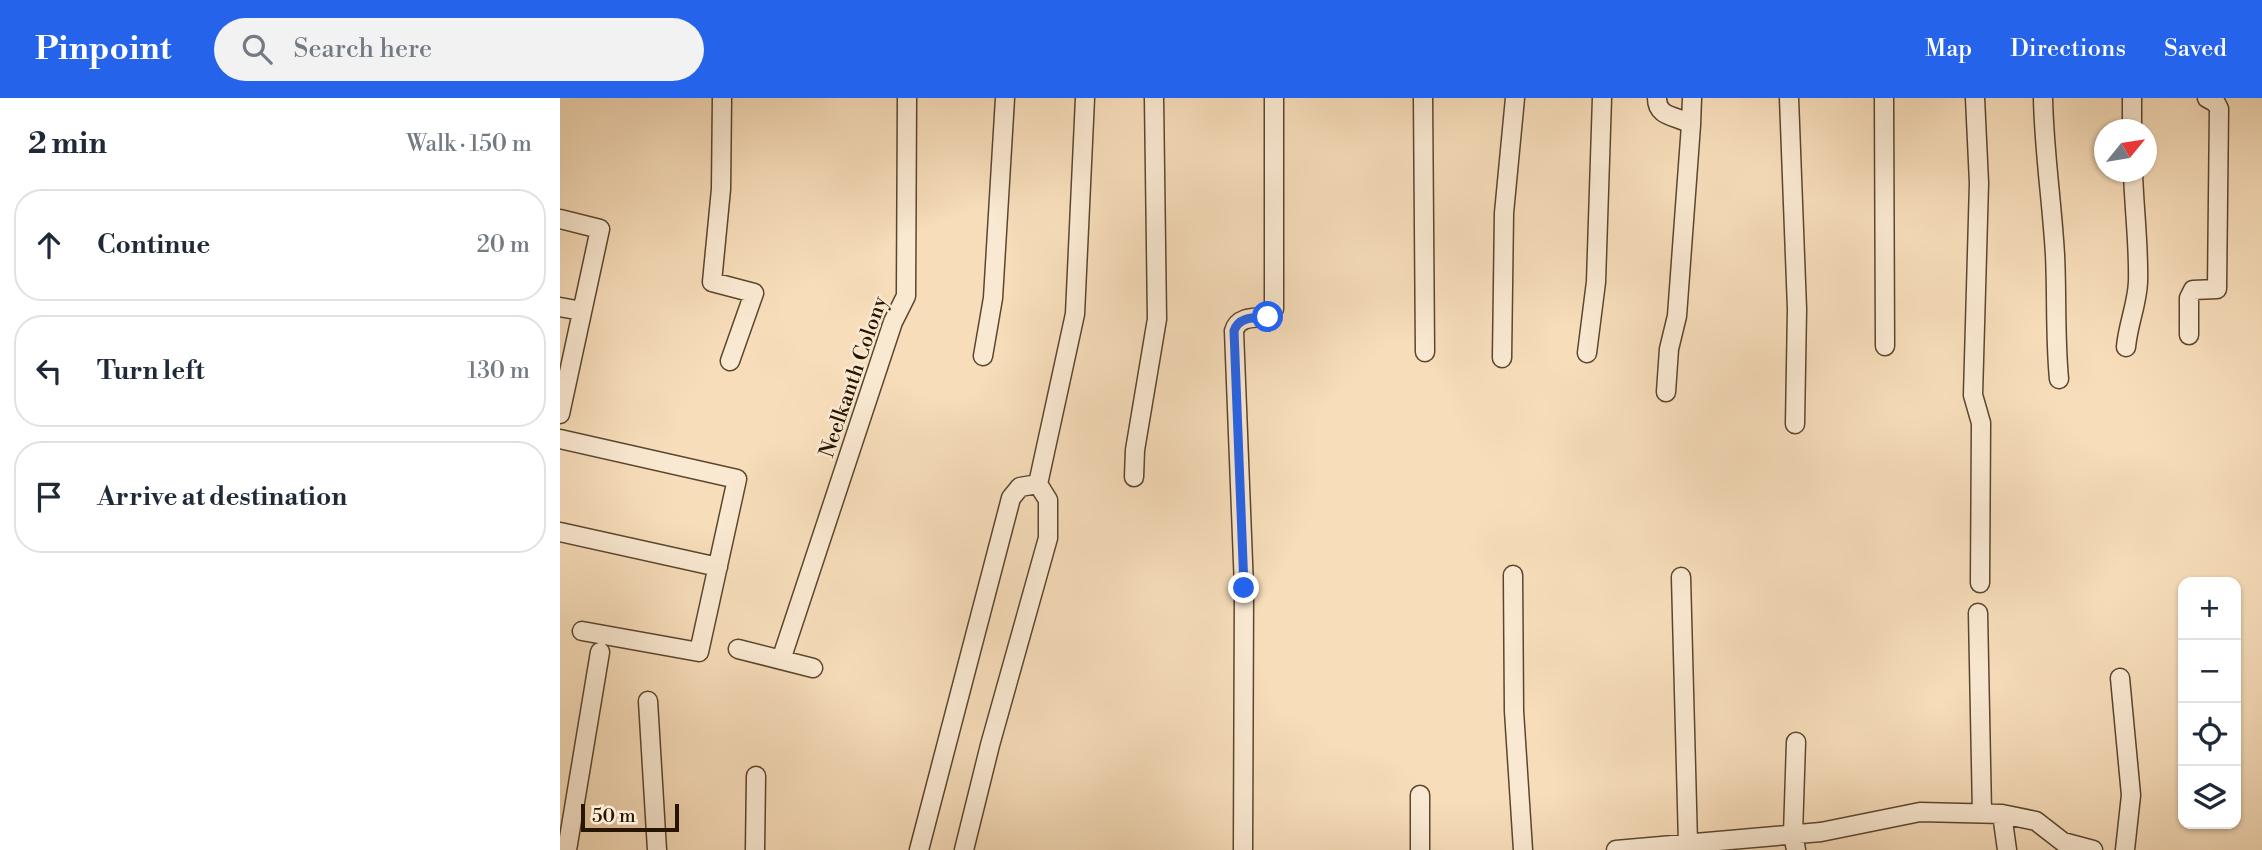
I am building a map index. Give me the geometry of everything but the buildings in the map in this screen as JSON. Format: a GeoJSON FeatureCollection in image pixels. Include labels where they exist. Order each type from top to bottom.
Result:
{"type":"FeatureCollection","features":[{"type":"Feature","properties":{"kind":"street"},"geometry":{"type":"LineString","coordinates":[[722,98],[721,189],[712,282],[754,293],[730,361]]}},
{"type":"Feature","properties":{"kind":"street","name":"Neelkanth Colony"},"geometry":{"type":"LineString","coordinates":[[781,660],[893,322],[906,296],[907,98]]}},
{"type":"Feature","properties":{"kind":"street"},"geometry":{"type":"LineString","coordinates":[[983,356],[993,299],[1005,98]]}},
{"type":"Feature","properties":{"kind":"street"},"geometry":{"type":"LineString","coordinates":[[964,850],[990,745],[1048,538],[1048,500],[1038,484],[1075,314],[1085,98]]}},
{"type":"Feature","properties":{"kind":"street"},"geometry":{"type":"LineString","coordinates":[[1134,477],[1135,450],[1157,319],[1154,98]]}},
{"type":"Feature","properties":{"kind":"street"},"geometry":{"type":"LineString","coordinates":[[1243,850],[1244,588],[1234,331],[1236,324],[1242,320],[1268,317],[1275,309],[1275,98]]}},
{"type":"Feature","properties":{"kind":"street"},"geometry":{"type":"LineString","coordinates":[[1423,98],[1425,352]]}},
{"type":"Feature","properties":{"kind":"street"},"geometry":{"type":"LineString","coordinates":[[1502,358],[1504,213],[1515,98]]}},
{"type":"Feature","properties":{"kind":"street"},"geometry":{"type":"LineString","coordinates":[[1587,354],[1596,282],[1602,98]]}},
{"type":"Feature","properties":{"kind":"street"},"geometry":{"type":"LineString","coordinates":[[1657,98],[1657,104],[1665,114],[1687,121],[1691,125]]}},
{"type":"Feature","properties":{"kind":"street"},"geometry":{"type":"LineString","coordinates":[[1666,392],[1669,349],[1677,316],[1692,98]]}},
{"type":"Feature","properties":{"kind":"street"},"geometry":{"type":"LineString","coordinates":[[1789,98],[1797,309],[1795,424]]}},
{"type":"Feature","properties":{"kind":"street"},"geometry":{"type":"LineString","coordinates":[[1884,98],[1885,346]]}},
{"type":"Feature","properties":{"kind":"street"},"geometry":{"type":"LineString","coordinates":[[1975,98],[1979,183],[1973,395],[1981,423],[1980,583]]}},
{"type":"Feature","properties":{"kind":"street"},"geometry":{"type":"LineString","coordinates":[[2043,98],[2044,139],[2055,254],[2059,379]]}},
{"type":"Feature","properties":{"kind":"street"},"geometry":{"type":"LineString","coordinates":[[2132,98],[2132,119]]}},
{"type":"Feature","properties":{"kind":"street"},"geometry":{"type":"LineString","coordinates":[[2189,335],[2189,298],[2193,290],[2217,289],[2219,109],[2216,103],[2207,98]]}},
{"type":"Feature","properties":{"kind":"street"},"geometry":{"type":"LineString","coordinates":[[2126,347],[2128,324],[2135,312],[2138,282],[2133,182]]}},
{"type":"Feature","properties":{"kind":"street"},"geometry":{"type":"LineString","coordinates":[[560,219],[600,229],[560,414]]}},
{"type":"Feature","properties":{"kind":"street"},"geometry":{"type":"LineString","coordinates":[[560,307],[582,311]]}},
{"type":"Feature","properties":{"kind":"street"},"geometry":{"type":"LineString","coordinates":[[560,439],[737,479],[699,652],[582,631]]}},
{"type":"Feature","properties":{"kind":"street"},"geometry":{"type":"LineString","coordinates":[[919,850],[1011,498],[1020,487],[1038,484]]}},
{"type":"Feature","properties":{"kind":"street"},"geometry":{"type":"LineString","coordinates":[[560,532],[718,567]]}},
{"type":"Feature","properties":{"kind":"street"},"geometry":{"type":"LineString","coordinates":[[1513,575],[1514,711],[1522,850]]}},
{"type":"Feature","properties":{"kind":"street"},"geometry":{"type":"LineString","coordinates":[[1681,577],[1688,844]]}},
{"type":"Feature","properties":{"kind":"street"},"geometry":{"type":"LineString","coordinates":[[1978,613],[1982,813]]}},
{"type":"Feature","properties":{"kind":"street"},"geometry":{"type":"LineString","coordinates":[[738,649],[813,668]]}},
{"type":"Feature","properties":{"kind":"street"},"geometry":{"type":"LineString","coordinates":[[567,850],[565,831],[600,652]]}},
{"type":"Feature","properties":{"kind":"street"},"geometry":{"type":"LineString","coordinates":[[2120,678],[2131,795],[2125,850]]}},
{"type":"Feature","properties":{"kind":"street"},"geometry":{"type":"LineString","coordinates":[[648,701],[657,850]]}},
{"type":"Feature","properties":{"kind":"street"},"geometry":{"type":"LineString","coordinates":[[1794,842],[1796,742]]}},
{"type":"Feature","properties":{"kind":"street"},"geometry":{"type":"LineString","coordinates":[[755,850],[756,776]]}},
{"type":"Feature","properties":{"kind":"street"},"geometry":{"type":"LineString","coordinates":[[1420,795],[1420,850]]}},
{"type":"Feature","properties":{"kind":"street"},"geometry":{"type":"LineString","coordinates":[[1624,850],[1688,844],[1794,842],[1821,831],[1920,812],[2002,814],[2036,821],[2063,842],[2093,850]]}},
{"type":"Feature","properties":{"kind":"street"},"geometry":{"type":"LineString","coordinates":[[2002,814],[2007,850]]}},
{"type":"Feature","properties":{"kind":"route"},"geometry":{"type":"LineString","coordinates":[[1244,588],[1234,331],[1236,324],[1242,320],[1268,317]]}}]}
